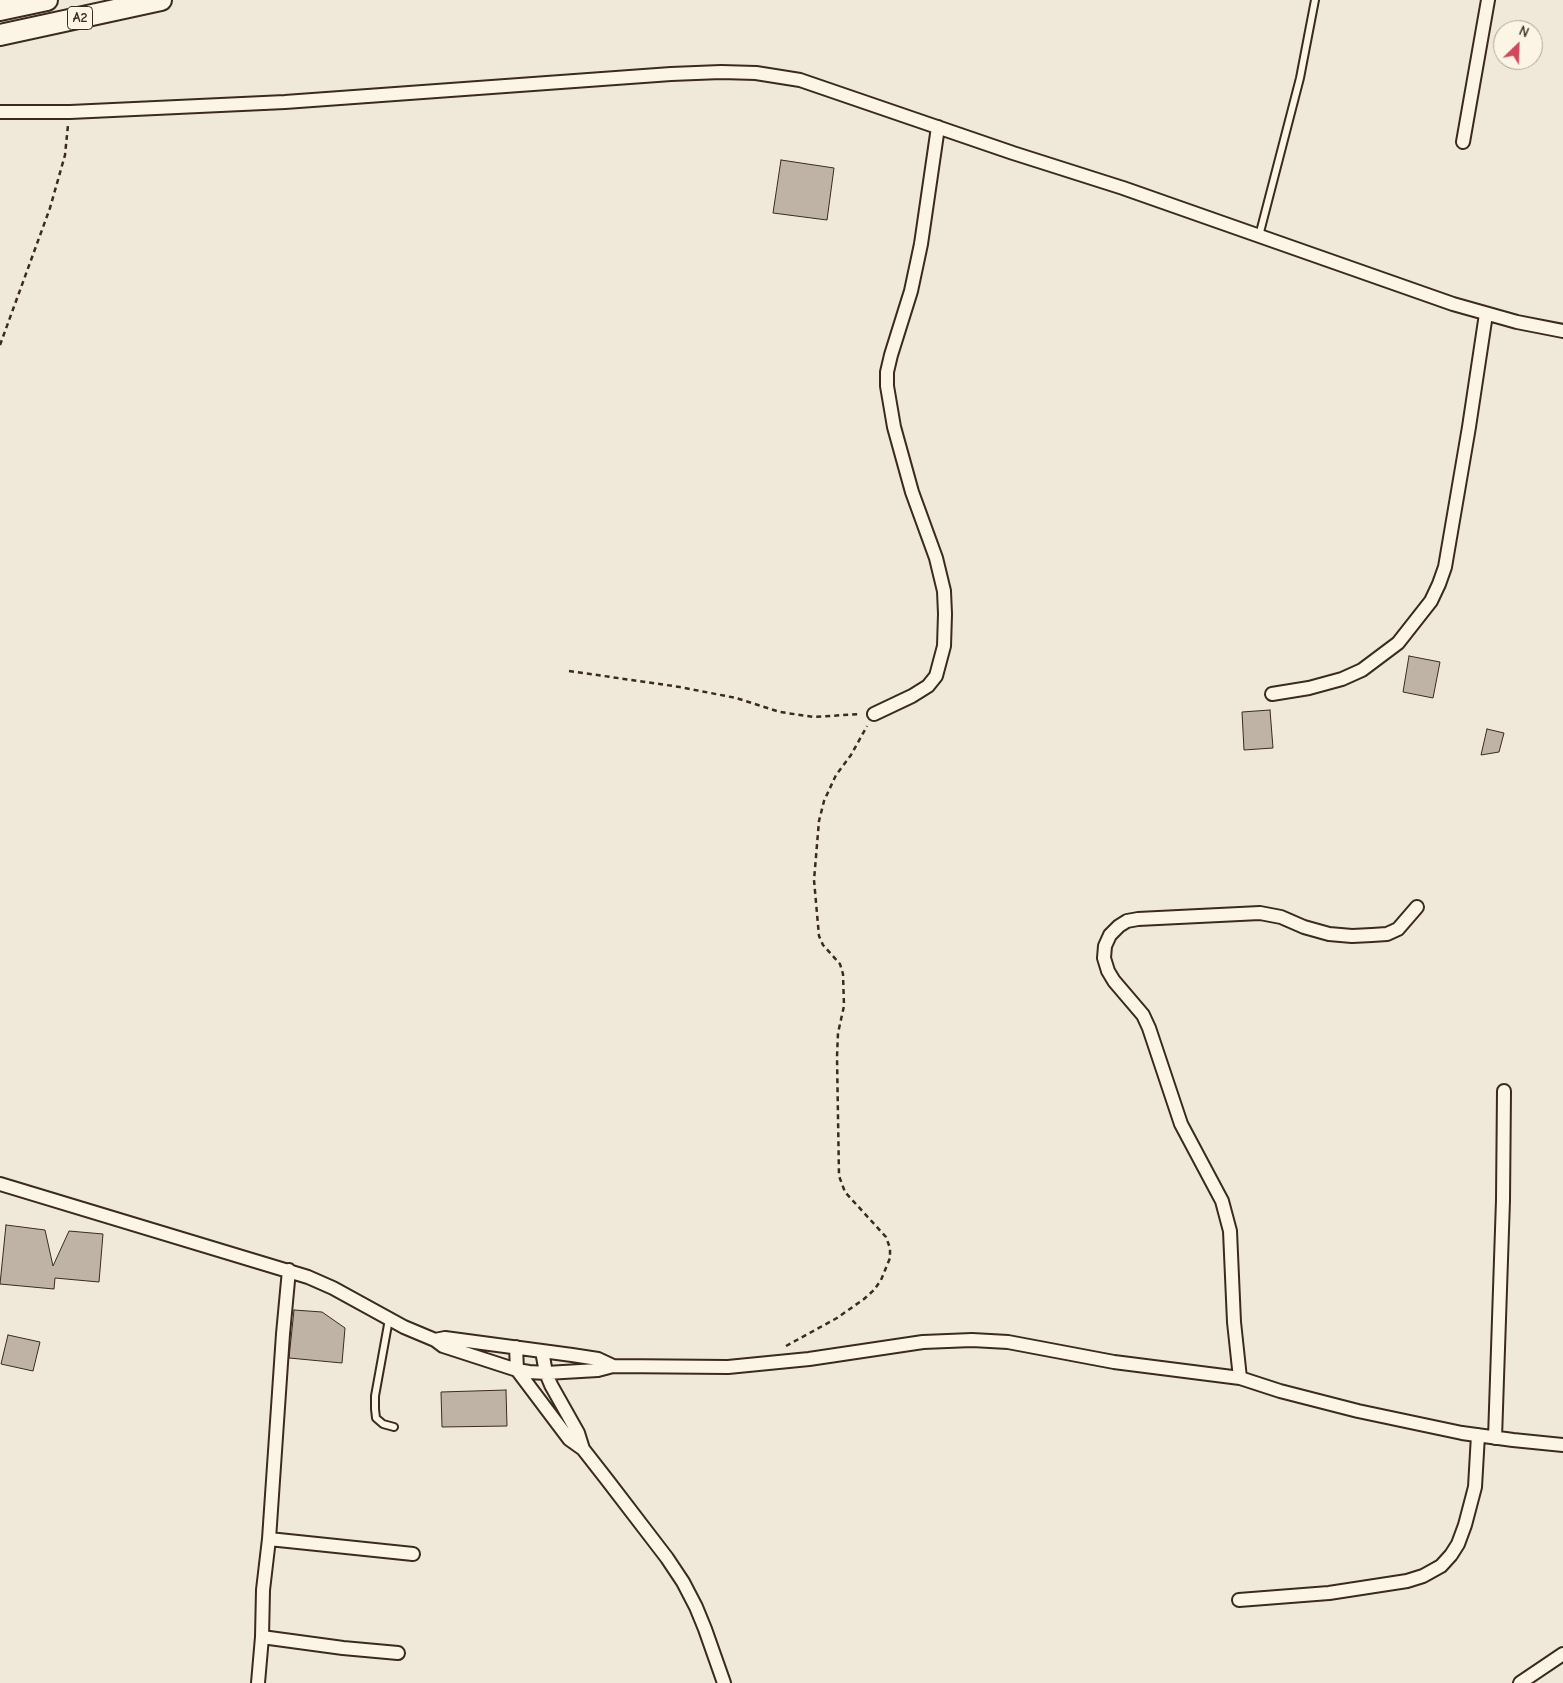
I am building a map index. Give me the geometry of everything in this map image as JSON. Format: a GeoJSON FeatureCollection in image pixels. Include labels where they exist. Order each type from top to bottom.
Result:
{"type":"FeatureCollection","features":[{"type":"Feature","properties":{"kind":"highway","name":"A2"},"geometry":{"type":"LineString","coordinates":[[0,10],[47,0]]}},
{"type":"Feature","properties":{"kind":"highway","name":"A2"},"geometry":{"type":"LineString","coordinates":[[0,35],[161,0]]}},
{"type":"Feature","properties":{"kind":"street"},"geometry":{"type":"LineString","coordinates":[[1463,142],[1488,0]]}},
{"type":"Feature","properties":{"kind":"street"},"geometry":{"type":"LineString","coordinates":[[0,112],[70,112],[285,102],[671,74],[756,73],[800,80],[1013,153],[1123,188],[1444,301],[1486,314],[1563,331]]}},
{"type":"Feature","properties":{"kind":"street"},"geometry":{"type":"LineString","coordinates":[[874,714],[912,696],[928,686],[936,676],[944,646],[944,591],[936,558],[912,492],[889,403],[887,386],[887,372],[891,355],[911,291],[921,244],[938,127]]}},
{"type":"Feature","properties":{"kind":"street"},"geometry":{"type":"LineString","coordinates":[[1272,694],[1309,688],[1342,679],[1362,670],[1398,643],[1431,601],[1445,567],[1486,314]]}},
{"type":"Feature","properties":{"kind":"street"},"geometry":{"type":"LineString","coordinates":[[1240,1378],[1234,1322],[1230,1230],[1222,1201],[1181,1124],[1143,1015],[1114,981],[1108,971],[1104,958],[1105,946],[1110,935],[1118,926],[1126,921],[1138,919],[1260,913],[1281,917],[1304,927],[1330,934],[1352,936],[1387,934],[1398,929],[1417,908]]}},
{"type":"Feature","properties":{"kind":"street"},"geometry":{"type":"LineString","coordinates":[[1495,1438],[1503,1200],[1504,1091]]}},
{"type":"Feature","properties":{"kind":"street"},"geometry":{"type":"LineString","coordinates":[[0,1184],[289,1270],[333,1288],[404,1327],[435,1340],[443,1346],[517,1370],[546,1373],[598,1370],[613,1366],[728,1367],[809,1359],[923,1342],[972,1340],[1008,1342],[1114,1362],[1240,1378],[1280,1391],[1358,1411],[1495,1438],[1563,1445]]}},
{"type":"Feature","properties":{"kind":"street"},"geometry":{"type":"LineString","coordinates":[[258,1683],[262,1638],[263,1590],[269,1539],[289,1270]]}},
{"type":"Feature","properties":{"kind":"street"},"geometry":{"type":"LineString","coordinates":[[435,1340],[444,1338],[542,1350],[598,1359],[613,1366]]}},
{"type":"Feature","properties":{"kind":"street"},"geometry":{"type":"LineString","coordinates":[[516,1347],[517,1370],[570,1439],[583,1449],[667,1558],[683,1582],[705,1629],[724,1683]]}},
{"type":"Feature","properties":{"kind":"street"},"geometry":{"type":"LineString","coordinates":[[542,1350],[546,1373],[578,1433],[583,1449]]}},
{"type":"Feature","properties":{"kind":"street"},"geometry":{"type":"LineString","coordinates":[[1239,1600],[1329,1593],[1407,1581],[1423,1576],[1441,1566],[1458,1544],[1465,1525],[1475,1487],[1478,1435]]}},
{"type":"Feature","properties":{"kind":"street"},"geometry":{"type":"LineString","coordinates":[[269,1539],[413,1554]]}},
{"type":"Feature","properties":{"kind":"street"},"geometry":{"type":"LineString","coordinates":[[262,1638],[398,1653]]}},
{"type":"Feature","properties":{"kind":"street"},"geometry":{"type":"LineString","coordinates":[[1520,1683],[1563,1654]]}},
{"type":"Feature","properties":{"kind":"lane"},"geometry":{"type":"LineString","coordinates":[[1259,236],[1300,78],[1315,0]]}},
{"type":"Feature","properties":{"kind":"lane"},"geometry":{"type":"LineString","coordinates":[[390,1318],[375,1396],[375,1409],[376,1418],[383,1424],[394,1427]]}},
{"type":"Feature","properties":{"kind":"path"},"geometry":{"type":"LineString","coordinates":[[0,345],[56,190],[65,155],[70,112]]}},
{"type":"Feature","properties":{"kind":"path"},"geometry":{"type":"LineString","coordinates":[[569,671],[718,694],[780,712],[814,717],[874,714]]}},
{"type":"Feature","properties":{"kind":"path"},"geometry":{"type":"LineString","coordinates":[[779,1350],[837,1318],[864,1299],[881,1280],[890,1258],[890,1248],[886,1238],[845,1192],[839,1176],[837,1057],[838,1033],[844,1006],[843,974],[840,964],[823,945],[819,936],[814,880],[818,821],[824,801],[836,775],[874,714]]}},
{"type":"Feature","properties":{"kind":"building"},"geometry":{"type":"Polygon","coordinates":[[[781,160],[834,168],[827,220],[773,213],[781,160]]]}},
{"type":"Feature","properties":{"kind":"building"},"geometry":{"type":"Polygon","coordinates":[[[1409,656],[1440,662],[1433,698],[1403,692],[1409,656]]]}},
{"type":"Feature","properties":{"kind":"building"},"geometry":{"type":"Polygon","coordinates":[[[1270,710],[1273,748],[1244,750],[1242,712],[1270,710]]]}},
{"type":"Feature","properties":{"kind":"building"},"geometry":{"type":"Polygon","coordinates":[[[1487,729],[1504,733],[1499,752],[1481,755],[1487,729]]]}},
{"type":"Feature","properties":{"kind":"building"},"geometry":{"type":"Polygon","coordinates":[[[6,1225],[45,1230],[53,1266],[69,1231],[103,1234],[99,1282],[55,1278],[54,1289],[0,1284],[6,1225]]]}},
{"type":"Feature","properties":{"kind":"building"},"geometry":{"type":"Polygon","coordinates":[[[294,1310],[322,1312],[345,1328],[342,1363],[289,1358],[294,1310]]]}},
{"type":"Feature","properties":{"kind":"building"},"geometry":{"type":"Polygon","coordinates":[[[8,1335],[40,1342],[33,1371],[1,1364],[8,1335]]]}},
{"type":"Feature","properties":{"kind":"building"},"geometry":{"type":"Polygon","coordinates":[[[506,1390],[507,1426],[442,1427],[441,1392],[506,1390]]]}}]}
